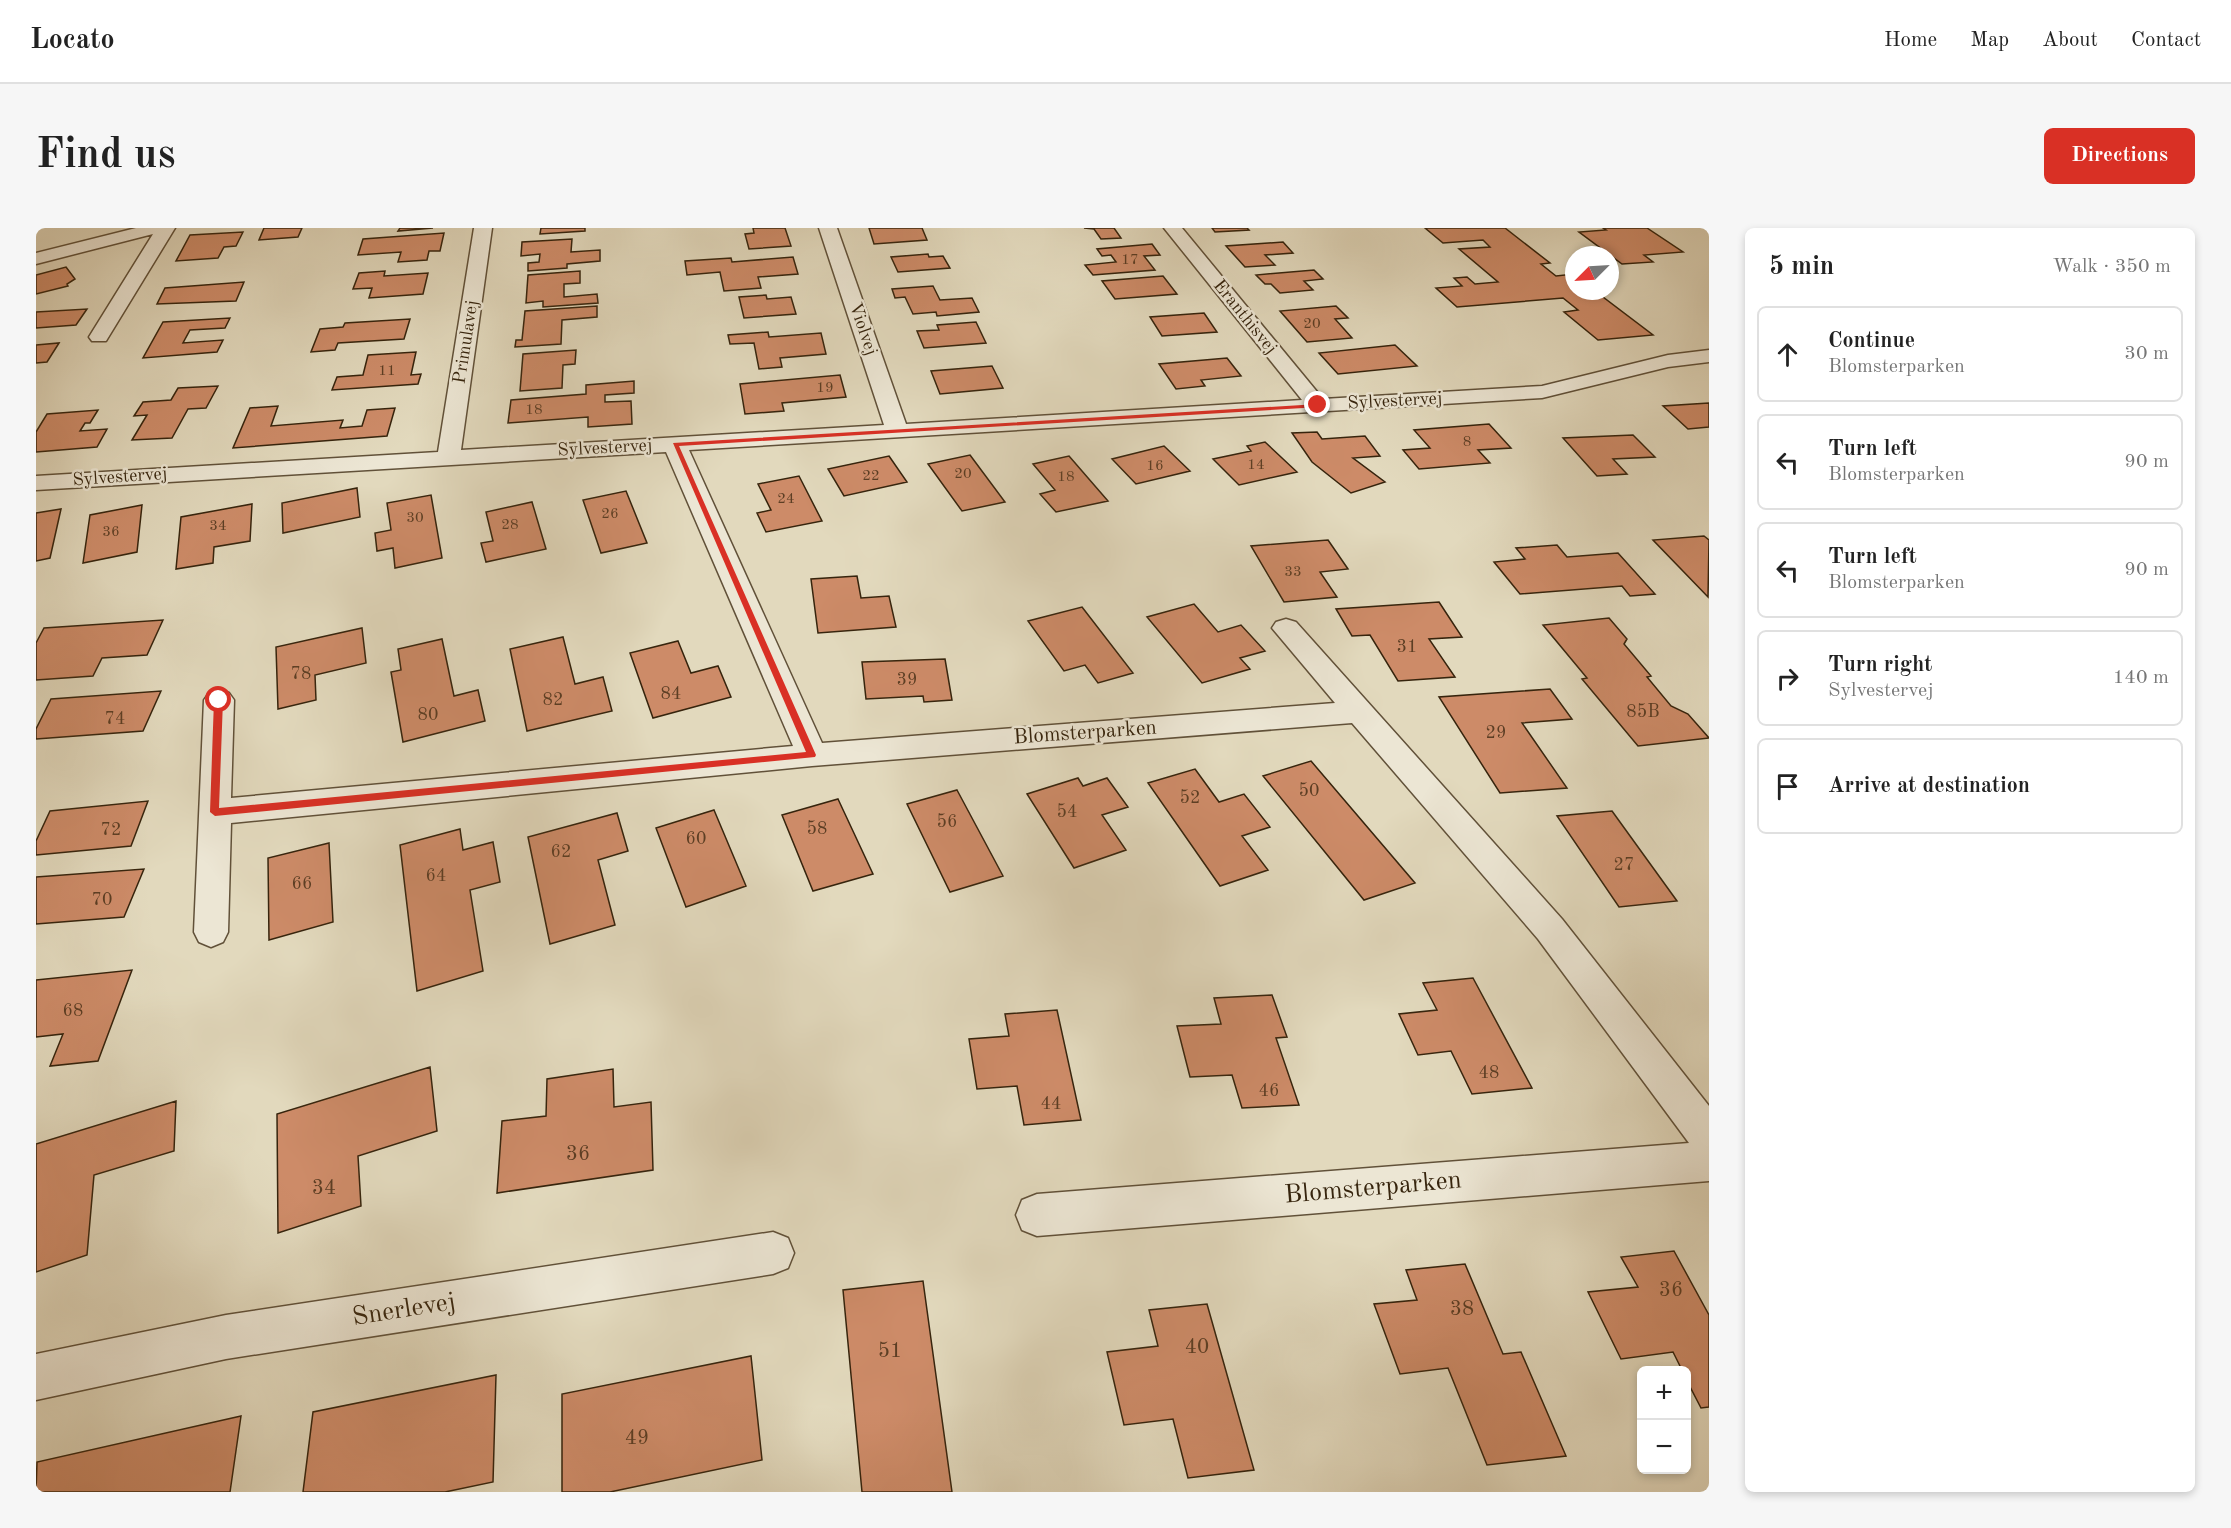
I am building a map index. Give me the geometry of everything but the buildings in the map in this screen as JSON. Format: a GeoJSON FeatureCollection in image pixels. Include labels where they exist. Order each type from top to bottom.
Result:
{"type":"FeatureCollection","features":[{"type":"Feature","properties":{"kind":"street"},"geometry":{"type":"LineString","coordinates":[[36,259],[157,228]]}},
{"type":"Feature","properties":{"kind":"street"},"geometry":{"type":"LineString","coordinates":[[99,337],[166,228]]}},
{"type":"Feature","properties":{"kind":"street","name":"Primulavej"},"geometry":{"type":"LineString","coordinates":[[449,457],[483,228]]}},
{"type":"Feature","properties":{"kind":"street","name":"Violvej"},"geometry":{"type":"LineString","coordinates":[[828,228],[897,430]]}},
{"type":"Feature","properties":{"kind":"street","name":"Eranthisvej"},"geometry":{"type":"LineString","coordinates":[[1173,228],[1318,405]]}},
{"type":"Feature","properties":{"kind":"street","name":"Sylvestervej"},"geometry":{"type":"LineString","coordinates":[[36,483],[1542,392],[1668,361],[1709,356]]}},
{"type":"Feature","properties":{"kind":"street"},"geometry":{"type":"LineString","coordinates":[[675,445],[812,755]]}},
{"type":"Feature","properties":{"kind":"street"},"geometry":{"type":"LineString","coordinates":[[1286,628],[1550,929],[1709,1137]]}},
{"type":"Feature","properties":{"kind":"street"},"geometry":{"type":"LineString","coordinates":[[211,932],[219,700]]}},
{"type":"Feature","properties":{"kind":"street","name":"Blomsterparken"},"geometry":{"type":"LineString","coordinates":[[215,812],[812,755],[1359,712]]}},
{"type":"Feature","properties":{"kind":"street","name":"Blomsterparken"},"geometry":{"type":"LineString","coordinates":[[1037,1215],[1709,1161]]}},
{"type":"Feature","properties":{"kind":"street","name":"Snerlevej"},"geometry":{"type":"LineString","coordinates":[[36,1377],[226,1337],[773,1253]]}},
{"type":"Feature","properties":{"kind":"route"},"geometry":{"type":"LineString","coordinates":[[219,700],[215,812],[812,755],[675,445],[1318,405]]}}]}
